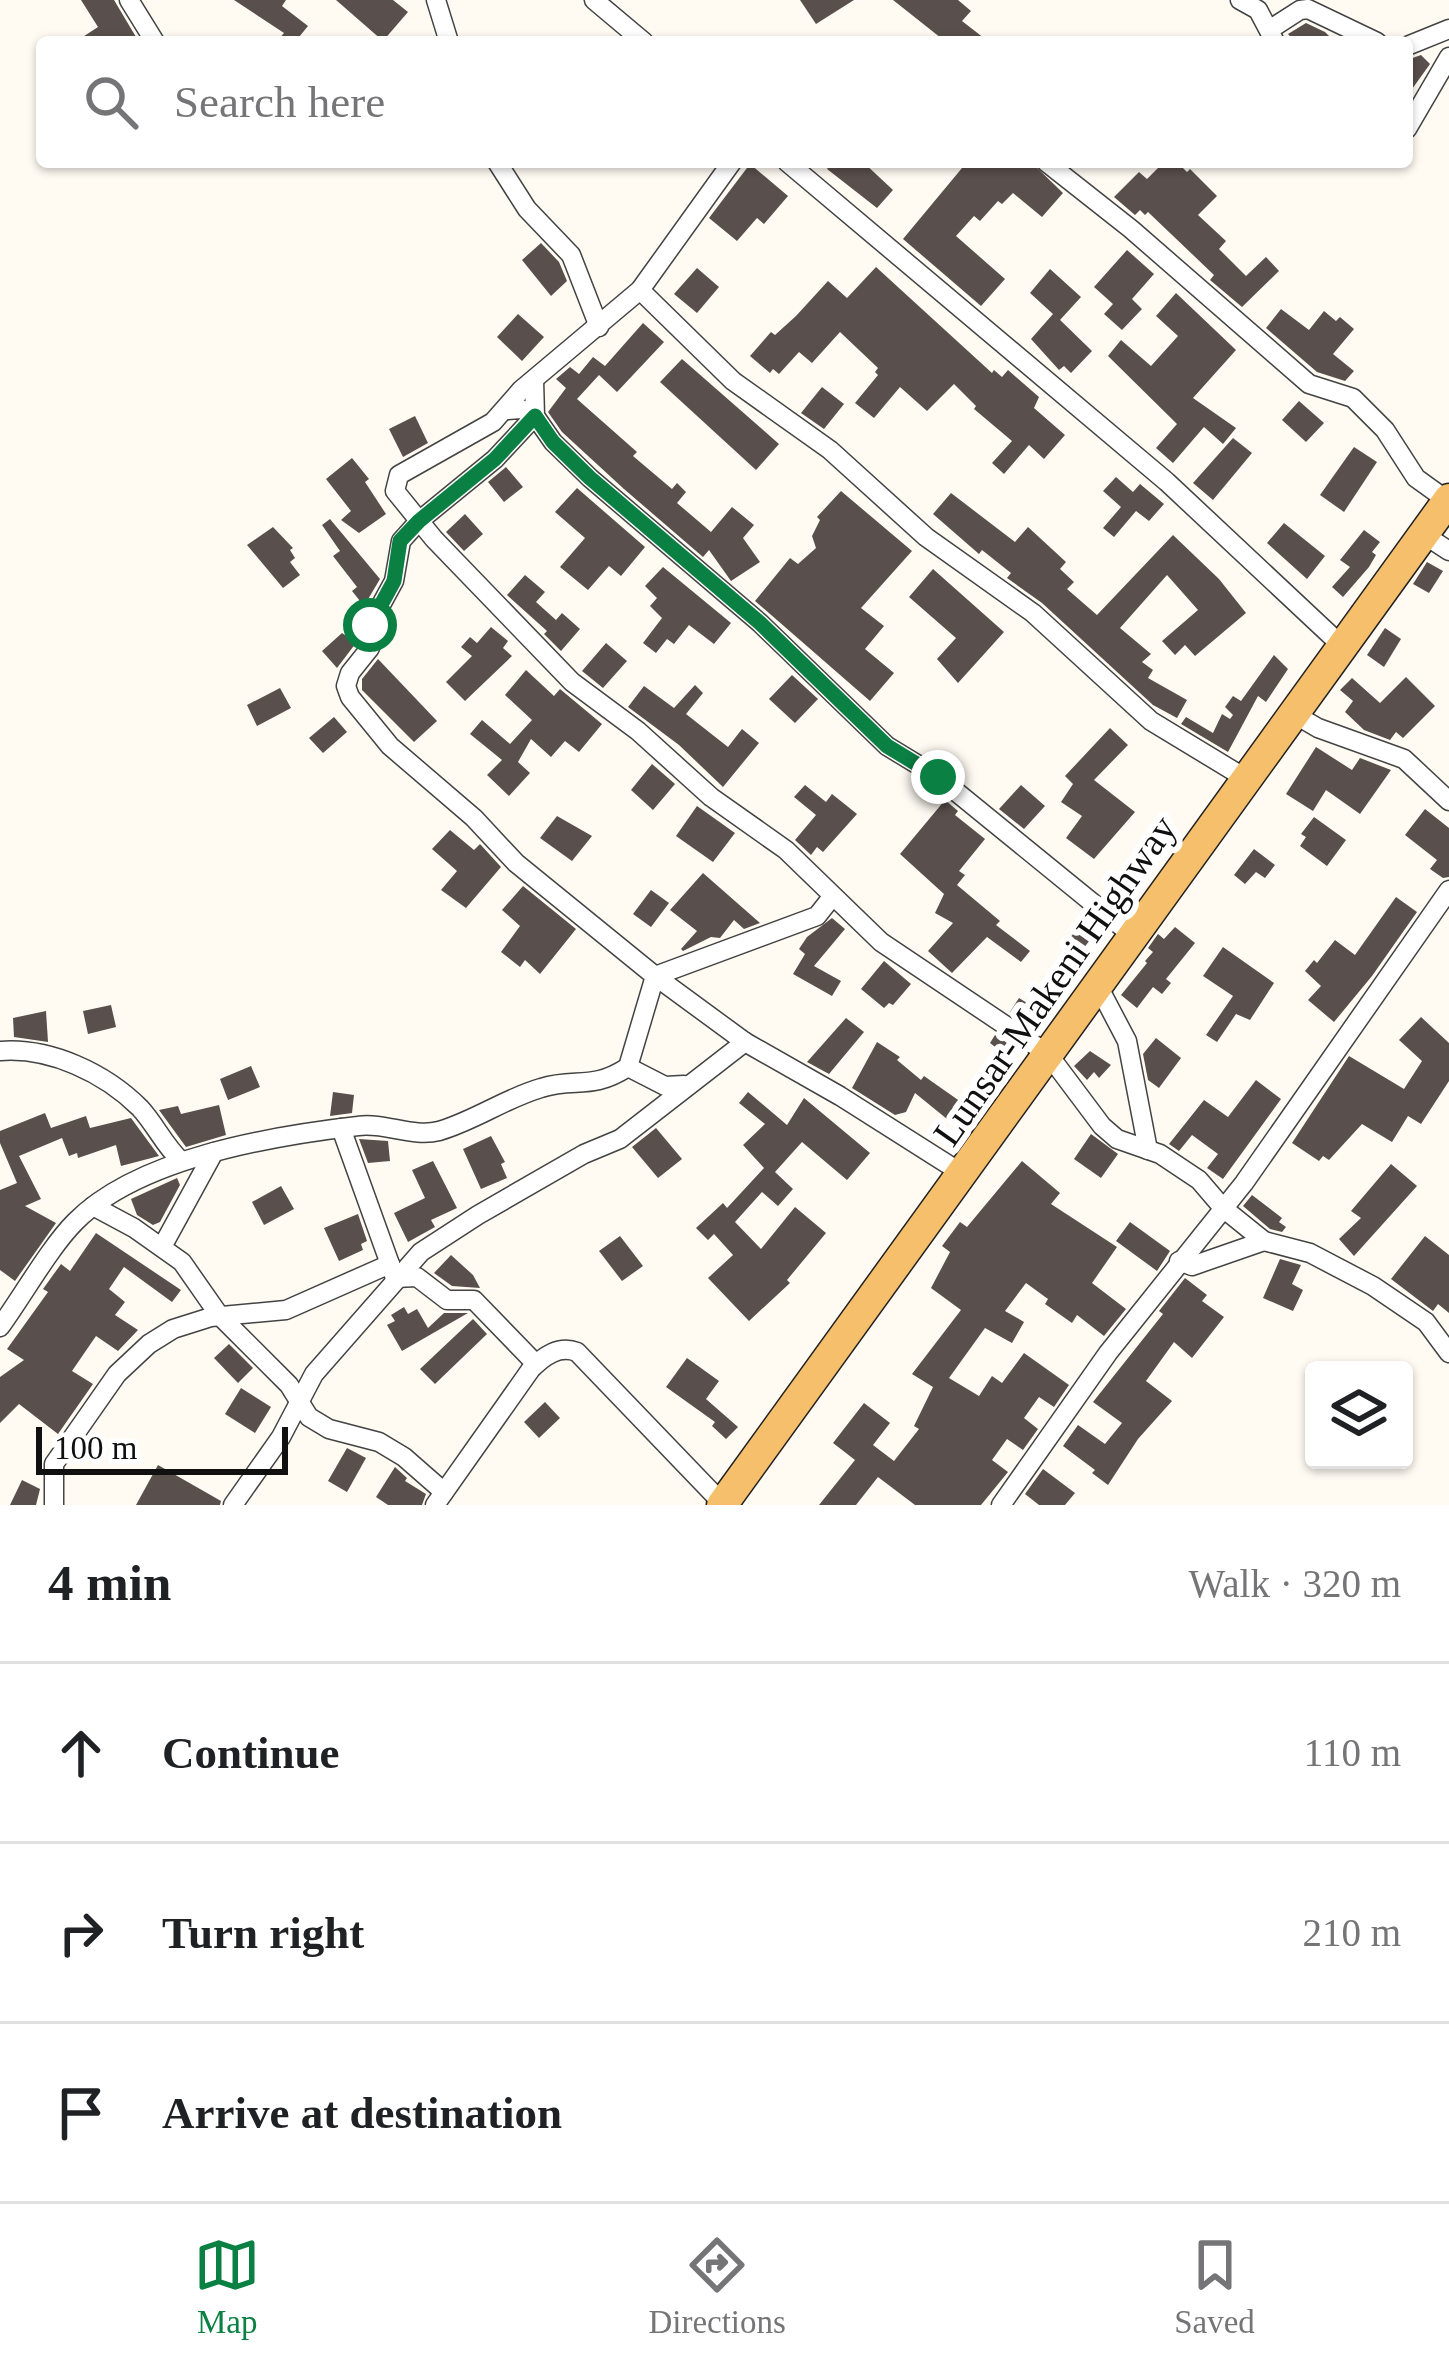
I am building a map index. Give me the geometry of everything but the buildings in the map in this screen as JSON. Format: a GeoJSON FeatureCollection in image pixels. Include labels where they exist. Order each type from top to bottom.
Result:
{"type":"FeatureCollection","features":[{"type":"Feature","properties":{"kind":"main road","name":"Lunsar-Makeni Highway"},"geometry":{"type":"LineString","coordinates":[[716,1498],[964,1174],[1341,645],[1436,543],[1448,500]]}},
{"type":"Feature","properties":{"kind":"street"},"geometry":{"type":"LineString","coordinates":[[129,0],[151,36]]}},
{"type":"Feature","properties":{"kind":"street"},"geometry":{"type":"LineString","coordinates":[[436,0],[447,36]]}},
{"type":"Feature","properties":{"kind":"street"},"geometry":{"type":"LineString","coordinates":[[594,0],[637,36]]}},
{"type":"Feature","properties":{"kind":"street"},"geometry":{"type":"LineString","coordinates":[[1240,0],[1258,10],[1272,36],[1300,10],[1308,9],[1364,36]]}},
{"type":"Feature","properties":{"kind":"street"},"geometry":{"type":"LineString","coordinates":[[1413,44],[1449,29]]}},
{"type":"Feature","properties":{"kind":"street"},"geometry":{"type":"LineString","coordinates":[[1413,119],[1449,56]]}},
{"type":"Feature","properties":{"kind":"street"},"geometry":{"type":"LineString","coordinates":[[501,168],[526,209],[571,255],[599,327]]}},
{"type":"Feature","properties":{"kind":"street"},"geometry":{"type":"LineString","coordinates":[[728,168],[640,290],[479,431],[399,475],[395,491],[572,682],[638,731],[711,796],[786,850],[880,942],[1048,1054],[1117,1139],[1148,1150],[1199,1180],[1223,1208],[1264,1241],[1310,1252],[1373,1286],[1426,1322],[1449,1353]]}},
{"type":"Feature","properties":{"kind":"street"},"geometry":{"type":"LineString","coordinates":[[794,168],[1168,482],[1341,645]]}},
{"type":"Feature","properties":{"kind":"street"},"geometry":{"type":"LineString","coordinates":[[1054,168],[1309,384],[1353,398],[1385,430],[1416,478],[1448,500]]}},
{"type":"Feature","properties":{"kind":"street"},"geometry":{"type":"LineString","coordinates":[[640,290],[733,381],[830,450],[926,537],[1033,613],[1150,722],[1245,778]]}},
{"type":"Feature","properties":{"kind":"street"},"geometry":{"type":"LineString","coordinates":[[533,380],[535,416],[553,442],[590,478],[760,623],[887,746],[938,777],[1132,935]]}},
{"type":"Feature","properties":{"kind":"street"},"geometry":{"type":"LineString","coordinates":[[506,410],[535,416]]}},
{"type":"Feature","properties":{"kind":"street"},"geometry":{"type":"LineString","coordinates":[[535,416],[495,459],[400,541],[394,581],[370,625],[370,648],[350,673],[346,686],[350,698],[390,746],[517,862],[655,976],[745,1042],[964,1174]]}},
{"type":"Feature","properties":{"kind":"street"},"geometry":{"type":"LineString","coordinates":[[1294,714],[1318,728],[1404,759],[1449,801]]}},
{"type":"Feature","properties":{"kind":"street"},"geometry":{"type":"LineString","coordinates":[[1001,1505],[1108,1353],[1244,1183],[1449,890]]}},
{"type":"Feature","properties":{"kind":"street"},"geometry":{"type":"LineString","coordinates":[[655,976],[817,916],[832,897]]}},
{"type":"Feature","properties":{"kind":"street"},"geometry":{"type":"LineString","coordinates":[[0,1327],[71,1226],[93,1206],[181,1161],[341,1128],[382,1124],[437,1132],[544,1086],[584,1086],[610,1079],[628,1067],[655,976]]}},
{"type":"Feature","properties":{"kind":"street"},"geometry":{"type":"LineString","coordinates":[[1097,984],[1127,1041],[1148,1150]]}},
{"type":"Feature","properties":{"kind":"street"},"geometry":{"type":"LineString","coordinates":[[54,1505],[54,1464],[118,1373],[149,1344],[173,1329],[219,1316],[286,1310],[392,1271],[568,1163],[620,1138],[745,1042]]}},
{"type":"Feature","properties":{"kind":"street"},"geometry":{"type":"LineString","coordinates":[[0,1051],[49,1055],[73,1063],[142,1109],[181,1161]]}},
{"type":"Feature","properties":{"kind":"street"},"geometry":{"type":"LineString","coordinates":[[628,1067],[665,1086],[686,1084]]}},
{"type":"Feature","properties":{"kind":"street"},"geometry":{"type":"LineString","coordinates":[[341,1128],[392,1271]]}},
{"type":"Feature","properties":{"kind":"street"},"geometry":{"type":"LineString","coordinates":[[162,1246],[214,1152]]}},
{"type":"Feature","properties":{"kind":"street"},"geometry":{"type":"LineString","coordinates":[[93,1206],[182,1262],[219,1316],[289,1385],[309,1417],[329,1429],[380,1442],[404,1457],[440,1499],[536,1364],[560,1350],[577,1352],[716,1498],[688,1505]]}},
{"type":"Feature","properties":{"kind":"street"},"geometry":{"type":"LineString","coordinates":[[1179,1261],[1192,1266],[1264,1241]]}},
{"type":"Feature","properties":{"kind":"street"},"geometry":{"type":"LineString","coordinates":[[392,1271],[417,1277],[447,1300],[474,1300],[536,1364]]}},
{"type":"Feature","properties":{"kind":"street"},"geometry":{"type":"LineString","coordinates":[[233,1505],[281,1437],[314,1374],[392,1271]]}},
{"type":"Feature","properties":{"kind":"route"},"geometry":{"type":"LineString","coordinates":[[370,625],[394,581],[400,541],[495,459],[535,416],[553,442],[590,478],[760,623],[887,746],[938,777]]}}]}
